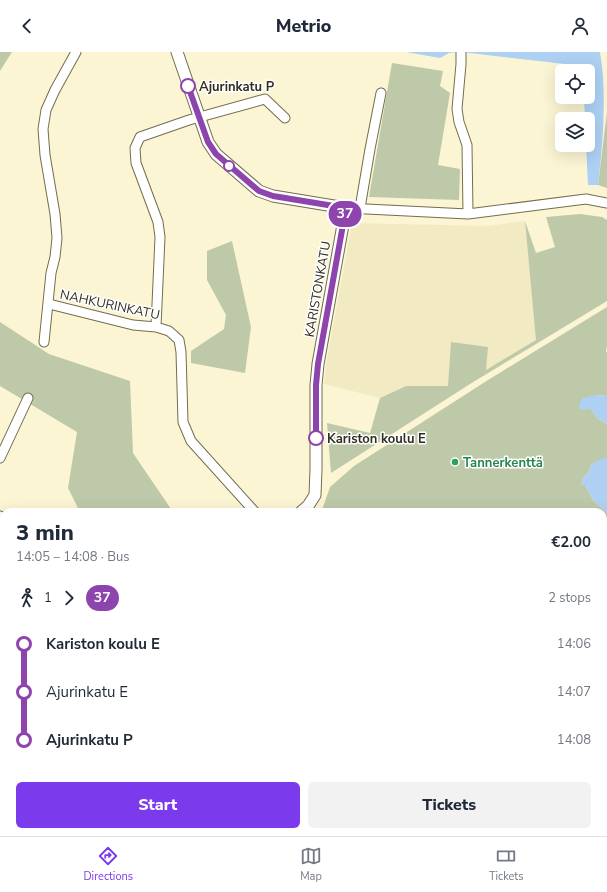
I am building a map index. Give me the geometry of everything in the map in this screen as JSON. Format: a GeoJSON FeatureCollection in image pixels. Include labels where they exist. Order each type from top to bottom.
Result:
{"type":"FeatureCollection","features":[{"type":"Feature","properties":{"kind":"street"},"geometry":{"type":"LineString","coordinates":[[44,342],[51,273],[55,257],[57,238],[55,214],[45,155],[43,129],[46,110],[76,52]]}},
{"type":"Feature","properties":{"kind":"street"},"geometry":{"type":"LineString","coordinates":[[177,52],[178,60],[201,118],[208,142],[216,154],[259,191],[273,196],[346,208],[468,214],[586,199],[607,203]]}},
{"type":"Feature","properties":{"kind":"street"},"geometry":{"type":"LineString","coordinates":[[461,52],[457,109],[459,122],[467,145],[468,214]]}},
{"type":"Feature","properties":{"kind":"street"},"geometry":{"type":"LineString","coordinates":[[360,208],[381,93]]}},
{"type":"Feature","properties":{"kind":"street"},"geometry":{"type":"LineString","coordinates":[[156,327],[160,237],[158,222],[136,163],[135,148],[140,137],[265,98],[285,118]]}},
{"type":"Feature","properties":{"kind":"street","name":"KARISTONKATU"},"geometry":{"type":"LineString","coordinates":[[306,508],[315,495],[316,385],[318,364],[346,208]]}},
{"type":"Feature","properties":{"kind":"street","name":"NAHKURINKATU"},"geometry":{"type":"LineString","coordinates":[[49,304],[133,325],[156,327],[169,331],[179,340],[181,352],[183,422],[191,441],[251,508]]}},
{"type":"Feature","properties":{"kind":"street"},"geometry":{"type":"LineString","coordinates":[[0,458],[28,398]]}},
{"type":"Feature","properties":{"kind":"shaded area"},"geometry":{"type":"Polygon","coordinates":[[[525,221],[537,340],[486,370],[449,386],[406,386],[380,398],[324,384],[326,365],[352,223],[488,226],[525,221]]]}},
{"type":"Feature","properties":{"kind":"green space"},"geometry":{"type":"Polygon","coordinates":[[[0,52],[12,52],[0,71],[0,52]]]}},
{"type":"Feature","properties":{"kind":"green space"},"geometry":{"type":"Polygon","coordinates":[[[392,63],[443,71],[440,86],[450,93],[438,165],[460,169],[459,200],[369,197],[392,63]]]}},
{"type":"Feature","properties":{"kind":"green space"},"geometry":{"type":"Polygon","coordinates":[[[607,112],[607,188],[598,185],[607,112]]]}},
{"type":"Feature","properties":{"kind":"green space"},"geometry":{"type":"Polygon","coordinates":[[[580,214],[602,217],[607,220],[607,301],[470,384],[331,473],[327,423],[370,433],[380,398],[406,386],[448,386],[451,342],[488,347],[486,370],[536,340],[525,221],[536,253],[555,247],[546,217],[580,214]]]}},
{"type":"Feature","properties":{"kind":"green space"},"geometry":{"type":"Polygon","coordinates":[[[232,241],[251,327],[245,373],[191,363],[191,351],[224,329],[226,315],[207,280],[207,251],[232,241]]]}},
{"type":"Feature","properties":{"kind":"green space"},"geometry":{"type":"Polygon","coordinates":[[[607,307],[607,396],[596,395],[591,409],[597,418],[607,424],[607,458],[592,464],[588,473],[583,478],[581,485],[585,485],[594,501],[602,508],[323,508],[330,487],[354,466],[488,380],[607,307]]]}},
{"type":"Feature","properties":{"kind":"green space"},"geometry":{"type":"Polygon","coordinates":[[[0,322],[49,354],[130,381],[133,453],[170,508],[78,508],[68,488],[77,432],[0,386],[0,322]]]}},
{"type":"Feature","properties":{"kind":"water"},"geometry":{"type":"Polygon","coordinates":[[[406,52],[458,52],[449,53],[440,58],[406,52]]]}},
{"type":"Feature","properties":{"kind":"water"},"geometry":{"type":"Polygon","coordinates":[[[461,52],[600,52],[604,100],[603,135],[598,185],[588,185],[586,152],[595,152],[595,112],[585,112],[584,104],[595,104],[595,64],[565,64],[461,52]]]}},
{"type":"Feature","properties":{"kind":"water"},"geometry":{"type":"Polygon","coordinates":[[[596,395],[607,396],[607,424],[597,418],[591,409],[580,410],[579,404],[583,398],[596,395]]]}},
{"type":"Feature","properties":{"kind":"water"},"geometry":{"type":"Polygon","coordinates":[[[607,458],[607,508],[602,508],[594,501],[585,485],[581,485],[583,478],[588,473],[592,464],[607,458]]]}},
{"type":"Feature","properties":{"kind":"bus line","name":"37"},"geometry":{"type":"LineString","coordinates":[[188,86],[201,118],[208,142],[216,154],[259,191],[273,196],[346,208],[318,364],[316,385],[316,438]]}},
{"type":"Feature","properties":{"kind":"place","name":"Ajurinkatu P"},"geometry":{"type":"Point","coordinates":[188,86]}},
{"type":"Feature","properties":{"kind":"place","name":"Kariston koulu E"},"geometry":{"type":"Point","coordinates":[316,438]}},
{"type":"Feature","properties":{"kind":"place","name":"Tannerkenttä"},"geometry":{"type":"Point","coordinates":[455,462]}}]}
